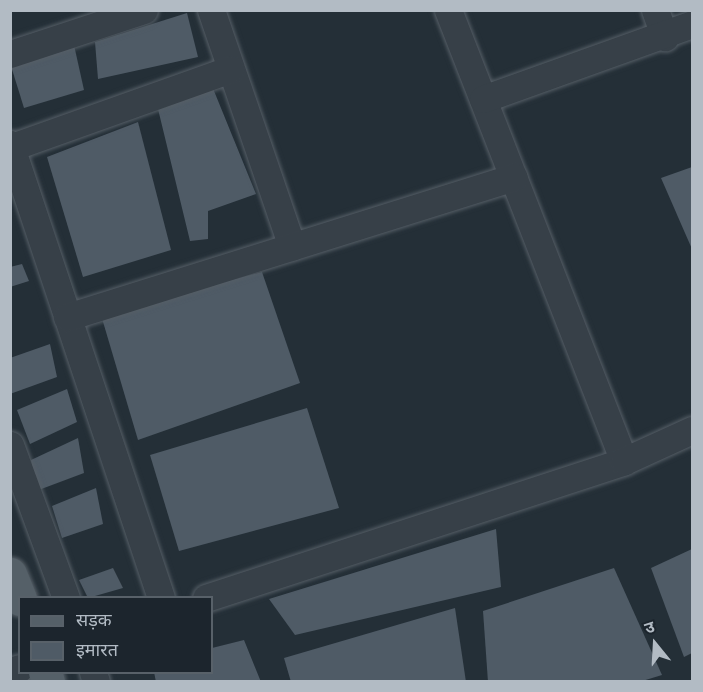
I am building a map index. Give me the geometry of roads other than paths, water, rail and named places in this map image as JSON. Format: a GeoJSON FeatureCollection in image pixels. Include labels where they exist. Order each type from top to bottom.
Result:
{"type":"FeatureCollection","features":[{"type":"Feature","properties":{"kind":"main road"},"geometry":{"type":"LineString","coordinates":[[10,574],[19,596]]}},
{"type":"Feature","properties":{"kind":"street"},"geometry":{"type":"LineString","coordinates":[[10,54],[144,10]]}},
{"type":"Feature","properties":{"kind":"street"},"geometry":{"type":"LineString","coordinates":[[211,10],[292,247]]}},
{"type":"Feature","properties":{"kind":"street"},"geometry":{"type":"LineString","coordinates":[[447,10],[624,461]]}},
{"type":"Feature","properties":{"kind":"street"},"geometry":{"type":"LineString","coordinates":[[655,10],[665,37]]}},
{"type":"Feature","properties":{"kind":"street"},"geometry":{"type":"LineString","coordinates":[[483,99],[665,37],[693,24]]}},
{"type":"Feature","properties":{"kind":"street"},"geometry":{"type":"LineString","coordinates":[[161,596],[11,146],[231,69]]}},
{"type":"Feature","properties":{"kind":"street"},"geometry":{"type":"LineString","coordinates":[[67,317],[514,177]]}},
{"type":"Feature","properties":{"kind":"street"},"geometry":{"type":"LineString","coordinates":[[209,596],[624,461],[693,430]]}},
{"type":"Feature","properties":{"kind":"street"},"geometry":{"type":"LineString","coordinates":[[10,445],[66,596]]}}]}
